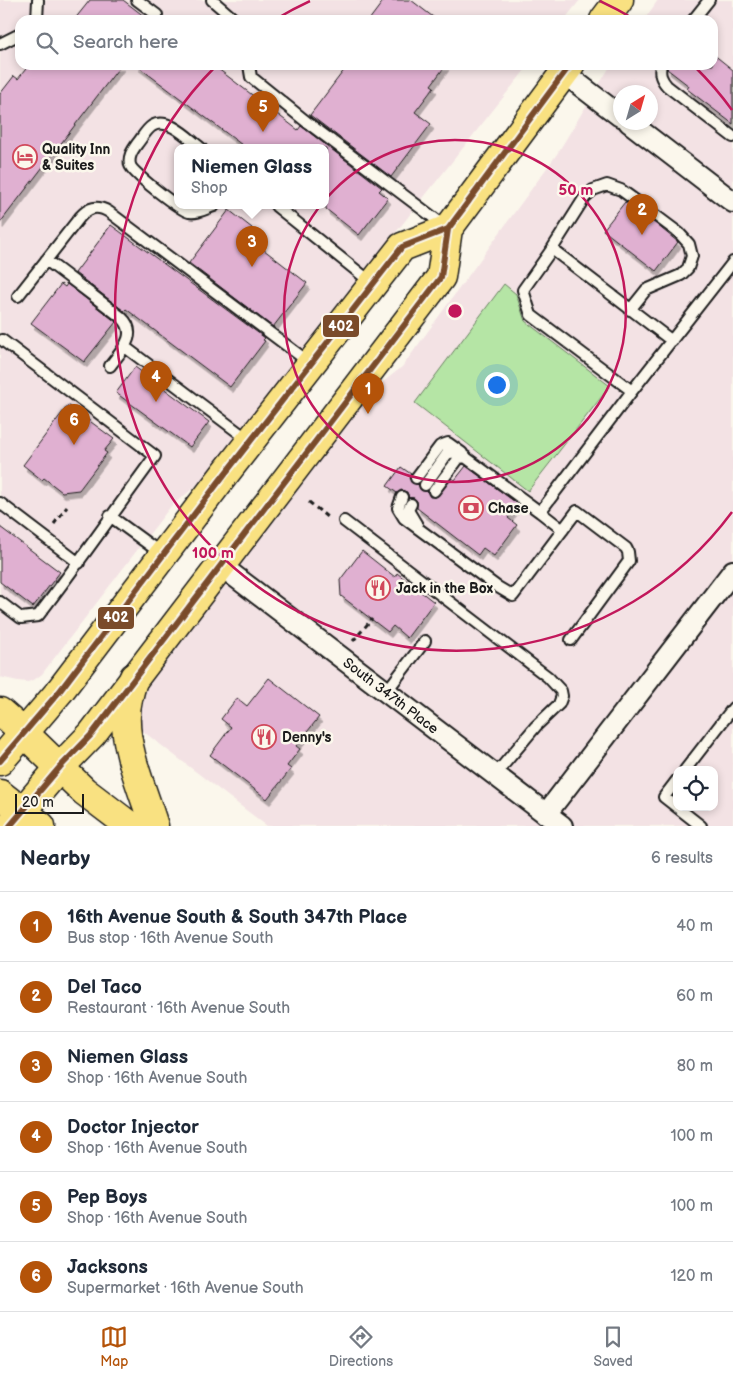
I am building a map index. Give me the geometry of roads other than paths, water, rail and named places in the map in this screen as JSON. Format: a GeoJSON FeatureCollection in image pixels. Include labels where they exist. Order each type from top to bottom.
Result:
{"type":"FeatureCollection","features":[{"type":"Feature","properties":{"kind":"main road"},"geometry":{"type":"LineString","coordinates":[[608,15],[619,0]]}},
{"type":"Feature","properties":{"kind":"main road"},"geometry":{"type":"LineString","coordinates":[[0,761],[92,734],[441,276],[448,229],[566,70]]}},
{"type":"Feature","properties":{"kind":"main road"},"geometry":{"type":"LineString","coordinates":[[15,811],[42,750],[53,700],[402,247],[448,229]]}},
{"type":"Feature","properties":{"kind":"main road"},"geometry":{"type":"LineString","coordinates":[[134,677],[128,698],[126,729],[128,746],[154,826]]}},
{"type":"Feature","properties":{"kind":"main road"},"geometry":{"type":"LineString","coordinates":[[0,712],[84,791],[130,826]]}},
{"type":"Feature","properties":{"kind":"street"},"geometry":{"type":"LineString","coordinates":[[568,70],[613,110]]}},
{"type":"Feature","properties":{"kind":"street"},"geometry":{"type":"LineString","coordinates":[[639,130],[733,202]]}},
{"type":"Feature","properties":{"kind":"street","name":"South 347th Place"},"geometry":{"type":"LineString","coordinates":[[220,565],[562,826]]}},
{"type":"Feature","properties":{"kind":"street"},"geometry":{"type":"LineString","coordinates":[[546,814],[733,572]]}},
{"type":"Feature","properties":{"kind":"lane"},"geometry":{"type":"LineString","coordinates":[[37,15],[38,0]]}},
{"type":"Feature","properties":{"kind":"lane"},"geometry":{"type":"LineString","coordinates":[[137,0],[156,15]]}},
{"type":"Feature","properties":{"kind":"lane"},"geometry":{"type":"LineString","coordinates":[[212,0],[228,15]]}},
{"type":"Feature","properties":{"kind":"lane"},"geometry":{"type":"LineString","coordinates":[[698,15],[709,0]]}},
{"type":"Feature","properties":{"kind":"lane"},"geometry":{"type":"LineString","coordinates":[[0,44],[15,36]]}},
{"type":"Feature","properties":{"kind":"lane"},"geometry":{"type":"LineString","coordinates":[[250,70],[251,77],[308,123],[448,229]]}},
{"type":"Feature","properties":{"kind":"lane"},"geometry":{"type":"LineString","coordinates":[[660,70],[662,80],[667,86],[733,136]]}},
{"type":"Feature","properties":{"kind":"lane"},"geometry":{"type":"LineString","coordinates":[[174,204],[135,173],[130,163],[131,152],[150,127],[156,124],[175,128],[196,144]]}},
{"type":"Feature","properties":{"kind":"lane"},"geometry":{"type":"LineString","coordinates":[[632,391],[531,315],[523,290],[552,249],[585,196],[593,190],[607,184],[621,190],[646,208]]}},
{"type":"Feature","properties":{"kind":"lane"},"geometry":{"type":"LineString","coordinates":[[18,296],[85,211],[94,207],[102,208],[311,363]]}},
{"type":"Feature","properties":{"kind":"lane"},"geometry":{"type":"LineString","coordinates":[[181,209],[194,212],[204,209]]}},
{"type":"Feature","properties":{"kind":"lane"},"geometry":{"type":"LineString","coordinates":[[280,209],[372,284]]}},
{"type":"Feature","properties":{"kind":"lane"},"geometry":{"type":"LineString","coordinates":[[630,310],[646,290],[656,284],[681,275],[688,268],[692,256],[689,244],[679,233],[655,215]]}},
{"type":"Feature","properties":{"kind":"lane"},"geometry":{"type":"LineString","coordinates":[[552,249],[672,341]]}},
{"type":"Feature","properties":{"kind":"lane"},"geometry":{"type":"LineString","coordinates":[[46,260],[129,326],[130,333],[125,347],[110,366]]}},
{"type":"Feature","properties":{"kind":"lane"},"geometry":{"type":"LineString","coordinates":[[540,512],[733,262]]}},
{"type":"Feature","properties":{"kind":"lane"},"geometry":{"type":"LineString","coordinates":[[0,602],[21,618],[38,616],[79,563],[110,516],[155,456],[2,340]]}},
{"type":"Feature","properties":{"kind":"lane"},"geometry":{"type":"LineString","coordinates":[[125,347],[251,442]]}},
{"type":"Feature","properties":{"kind":"lane"},"geometry":{"type":"LineString","coordinates":[[416,478],[440,446],[448,443],[563,530]]}},
{"type":"Feature","properties":{"kind":"lane"},"geometry":{"type":"LineString","coordinates":[[425,485],[447,454],[457,451],[466,457]]}},
{"type":"Feature","properties":{"kind":"lane"},"geometry":{"type":"LineString","coordinates":[[434,491],[459,458],[466,457]]}},
{"type":"Feature","properties":{"kind":"lane"},"geometry":{"type":"LineString","coordinates":[[402,497],[398,508],[404,518],[496,586],[514,596],[577,511],[626,548],[629,560],[571,640]]}},
{"type":"Feature","properties":{"kind":"lane"},"geometry":{"type":"LineString","coordinates":[[0,503],[79,563]]}},
{"type":"Feature","properties":{"kind":"lane"},"geometry":{"type":"LineString","coordinates":[[415,507],[408,510],[419,528]]}},
{"type":"Feature","properties":{"kind":"lane"},"geometry":{"type":"LineString","coordinates":[[110,516],[164,556]]}},
{"type":"Feature","properties":{"kind":"lane"},"geometry":{"type":"LineString","coordinates":[[344,521],[557,685],[562,694],[559,704],[536,726],[495,774]]}},
{"type":"Feature","properties":{"kind":"lane"},"geometry":{"type":"LineString","coordinates":[[386,692],[425,642]]}},
{"type":"Feature","properties":{"kind":"lane"},"geometry":{"type":"LineString","coordinates":[[688,766],[733,708]]}},
{"type":"Feature","properties":{"kind":"lane"},"geometry":{"type":"LineString","coordinates":[[673,785],[664,797],[673,804]]}},
{"type":"Feature","properties":{"kind":"lane"},"geometry":{"type":"LineString","coordinates":[[682,811],[701,826]]}},
{"type":"Feature","properties":{"kind":"place","name":"Pep Boys"},"geometry":{"type":"Point","coordinates":[263,132]}},
{"type":"Feature","properties":{"kind":"place","name":"Quality Inn & Suites"},"geometry":{"type":"Point","coordinates":[25,157]}},
{"type":"Feature","properties":{"kind":"place","name":"Del Taco"},"geometry":{"type":"Point","coordinates":[642,235]}},
{"type":"Feature","properties":{"kind":"place","name":"Niemen Glass"},"geometry":{"type":"Point","coordinates":[252,267]}},
{"type":"Feature","properties":{"kind":"place","name":"Doctor Injector"},"geometry":{"type":"Point","coordinates":[156,402]}},
{"type":"Feature","properties":{"kind":"place","name":"16th Avenue South & South 347th Place"},"geometry":{"type":"Point","coordinates":[368,414]}},
{"type":"Feature","properties":{"kind":"place","name":"Jacksons"},"geometry":{"type":"Point","coordinates":[74,445]}},
{"type":"Feature","properties":{"kind":"place","name":"Chase"},"geometry":{"type":"Point","coordinates":[471,508]}},
{"type":"Feature","properties":{"kind":"place","name":"Jack in the Box"},"geometry":{"type":"Point","coordinates":[378,588]}},
{"type":"Feature","properties":{"kind":"place","name":"Denny's"},"geometry":{"type":"Point","coordinates":[264,737]}}]}
